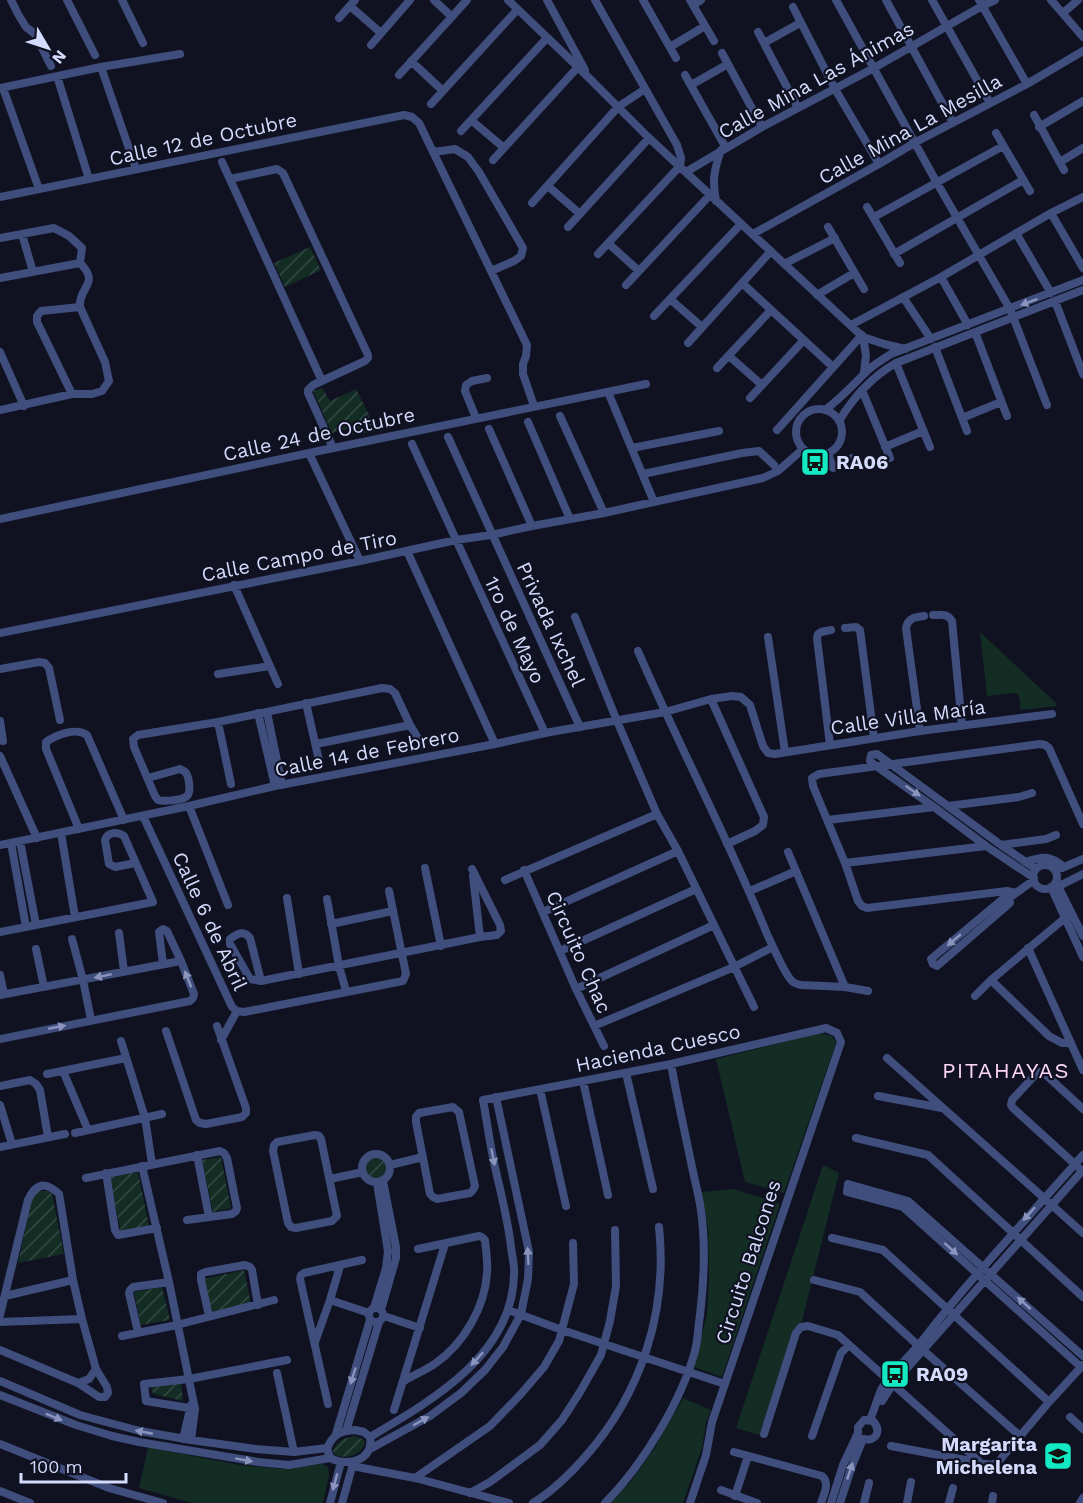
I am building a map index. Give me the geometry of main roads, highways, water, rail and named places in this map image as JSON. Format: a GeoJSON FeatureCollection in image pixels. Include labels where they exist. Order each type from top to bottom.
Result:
{"type":"FeatureCollection","features":[{"type":"Feature","properties":{"kind":"place","name":"RA06"},"geometry":{"type":"Point","coordinates":[815,462]}},
{"type":"Feature","properties":{"kind":"place","name":"RA09"},"geometry":{"type":"Point","coordinates":[895,1374]}},
{"type":"Feature","properties":{"kind":"place","name":"Margarita Michelena"},"geometry":{"type":"Point","coordinates":[1058,1456]}},
{"type":"Feature","properties":{"kind":"district","name":"PITAHAYAS"},"geometry":{"type":"Point","coordinates":[1006,1070]}}]}
